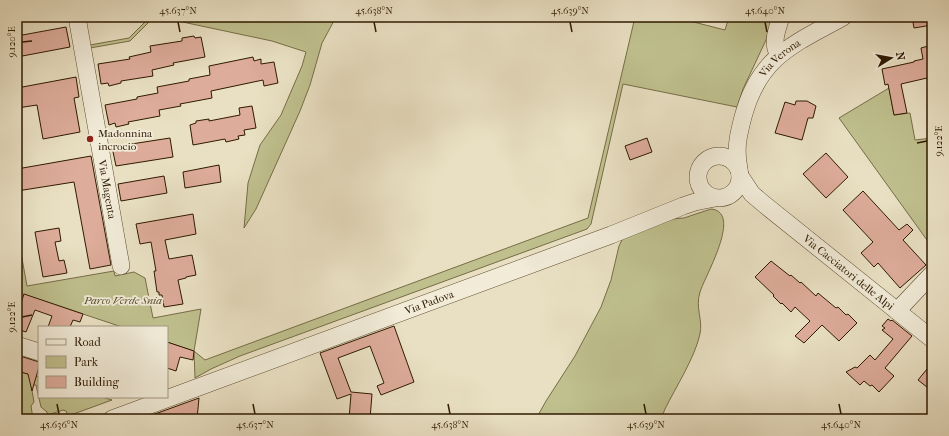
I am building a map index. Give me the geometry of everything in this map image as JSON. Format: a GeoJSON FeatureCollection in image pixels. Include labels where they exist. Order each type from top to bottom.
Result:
{"type":"FeatureCollection","features":[{"type":"Feature","properties":{"kind":"street","name":"Via Magenta"},"geometry":{"type":"LineString","coordinates":[[77,17],[121,266]]}},
{"type":"Feature","properties":{"kind":"street"},"geometry":{"type":"LineString","coordinates":[[779,55],[774,43],[781,17]]}},
{"type":"Feature","properties":{"kind":"street","name":"Via Verona"},"geometry":{"type":"LineString","coordinates":[[740,172],[736,157],[736,146],[742,121],[748,99],[767,67],[779,55],[798,41],[843,17]]}},
{"type":"Feature","properties":{"kind":"street","name":"Via Verona"},"geometry":{"type":"LineString","coordinates":[[713,156],[722,151],[731,143],[742,121]]}},
{"type":"Feature","properties":{"kind":"street"},"geometry":{"type":"LineString","coordinates":[[713,156],[703,162],[698,173],[698,179],[702,190],[706,194],[721,197],[735,192],[738,188],[740,172]]}},
{"type":"Feature","properties":{"kind":"street","name":"Via Cacciatori delle Alpi"},"geometry":{"type":"LineString","coordinates":[[713,156],[724,156],[735,162],[752,194],[932,339]]}},
{"type":"Feature","properties":{"kind":"street","name":"Via Padova"},"geometry":{"type":"LineString","coordinates":[[669,211],[686,195],[694,184],[698,173]]}},
{"type":"Feature","properties":{"kind":"street","name":"Via Cacciatori delle Alpi"},"geometry":{"type":"LineString","coordinates":[[721,197],[745,197],[765,205]]}},
{"type":"Feature","properties":{"kind":"street","name":"Via Padova"},"geometry":{"type":"LineString","coordinates":[[168,396],[611,235],[669,211],[695,202],[721,197]]}},
{"type":"Feature","properties":{"kind":"street"},"geometry":{"type":"LineString","coordinates":[[897,311],[932,274]]}},
{"type":"Feature","properties":{"kind":"street"},"geometry":{"type":"LineString","coordinates":[[17,345],[38,352]]}},
{"type":"Feature","properties":{"kind":"street","name":"Via Padova"},"geometry":{"type":"LineString","coordinates":[[112,419],[163,398]]}},
{"type":"Feature","properties":{"kind":"green space"},"geometry":{"type":"Polygon","coordinates":[[[150,17],[154,17],[130,41],[90,48],[90,45],[129,38],[150,17]]]}},
{"type":"Feature","properties":{"kind":"green space"},"geometry":{"type":"Polygon","coordinates":[[[159,17],[336,17],[322,43],[310,85],[300,111],[256,209],[244,228],[248,183],[260,145],[281,115],[302,66],[306,52],[272,41],[159,17]]]}},
{"type":"Feature","properties":{"kind":"green space"},"geometry":{"type":"Polygon","coordinates":[[[635,17],[674,17],[725,30],[729,17],[772,17],[766,40],[743,89],[737,107],[623,84],[591,224],[587,229],[240,356],[195,378],[194,351],[205,360],[588,218],[635,17]]]}},
{"type":"Feature","properties":{"kind":"green space"},"geometry":{"type":"Polygon","coordinates":[[[889,88],[894,115],[910,113],[915,140],[932,138],[932,247],[839,118],[889,88]]]}},
{"type":"Feature","properties":{"kind":"green space"},"geometry":{"type":"Polygon","coordinates":[[[711,209],[720,213],[723,221],[723,232],[719,246],[700,292],[698,303],[701,329],[698,343],[661,419],[536,419],[575,356],[601,307],[611,280],[619,246],[623,238],[672,219],[684,218],[711,209]]]}},
{"type":"Feature","properties":{"kind":"green space","name":"Parco Verde Snia"},"geometry":{"type":"Polygon","coordinates":[[[21,253],[27,286],[114,271],[115,276],[134,272],[145,278],[153,318],[201,309],[194,351],[168,342],[168,326],[119,326],[17,292],[17,254],[21,253]]]}},
{"type":"Feature","properties":{"kind":"green space"},"geometry":{"type":"Polygon","coordinates":[[[17,371],[38,377],[38,394],[36,385],[31,385],[34,402],[31,406],[33,419],[17,419],[17,371]]]}},
{"type":"Feature","properties":{"kind":"green space"},"geometry":{"type":"Polygon","coordinates":[[[39,398],[105,398],[112,400],[68,416],[66,411],[63,410],[48,415],[47,412],[41,407],[39,398]]]}},
{"type":"Feature","properties":{"kind":"building"},"geometry":{"type":"Polygon","coordinates":[[[912,17],[931,17],[932,25],[914,28],[912,17]]]}},
{"type":"Feature","properties":{"kind":"building"},"geometry":{"type":"Polygon","coordinates":[[[66,27],[70,47],[17,57],[17,36],[66,27]]]}},
{"type":"Feature","properties":{"kind":"building"},"geometry":{"type":"Polygon","coordinates":[[[194,36],[195,38],[201,37],[205,57],[173,63],[174,65],[152,70],[153,76],[121,81],[121,83],[109,86],[108,83],[101,84],[98,64],[130,59],[129,57],[151,52],[150,46],[182,41],[182,38],[194,36]]]}},
{"type":"Feature","properties":{"kind":"building"},"geometry":{"type":"Polygon","coordinates":[[[932,45],[932,82],[928,82],[927,78],[901,84],[907,113],[894,115],[888,84],[885,85],[882,69],[923,59],[921,48],[932,45]]]}},
{"type":"Feature","properties":{"kind":"building"},"geometry":{"type":"Polygon","coordinates":[[[253,57],[254,61],[261,59],[261,64],[274,62],[278,83],[264,86],[263,80],[211,91],[212,98],[180,104],[181,106],[159,110],[160,116],[128,122],[129,124],[116,127],[115,123],[109,125],[105,105],[137,99],[137,97],[158,93],[157,87],[189,81],[189,79],[210,75],[209,66],[253,57]]]}},
{"type":"Feature","properties":{"kind":"building"},"geometry":{"type":"Polygon","coordinates":[[[76,77],[79,97],[74,98],[80,132],[43,139],[37,105],[17,108],[17,88],[76,77]]]}},
{"type":"Feature","properties":{"kind":"building"},"geometry":{"type":"Polygon","coordinates":[[[796,101],[807,101],[816,106],[813,118],[808,118],[802,140],[775,133],[785,102],[795,105],[796,101]]]}},
{"type":"Feature","properties":{"kind":"building"},"geometry":{"type":"Polygon","coordinates":[[[252,106],[256,128],[244,130],[245,135],[238,136],[239,139],[226,142],[225,139],[193,145],[190,125],[196,123],[196,121],[209,119],[209,121],[240,115],[239,108],[252,106]]]}},
{"type":"Feature","properties":{"kind":"building"},"geometry":{"type":"Polygon","coordinates":[[[170,138],[173,157],[116,166],[112,147],[170,138]]]}},
{"type":"Feature","properties":{"kind":"building"},"geometry":{"type":"Polygon","coordinates":[[[647,138],[652,152],[630,160],[625,146],[647,138]]]}},
{"type":"Feature","properties":{"kind":"building"},"geometry":{"type":"Polygon","coordinates":[[[826,153],[848,177],[826,198],[803,174],[826,153]]]}},
{"type":"Feature","properties":{"kind":"building"},"geometry":{"type":"Polygon","coordinates":[[[91,156],[111,265],[90,269],[74,182],[17,191],[17,169],[91,156]]]}},
{"type":"Feature","properties":{"kind":"building"},"geometry":{"type":"Polygon","coordinates":[[[219,165],[221,182],[185,188],[183,172],[219,165]]]}},
{"type":"Feature","properties":{"kind":"building"},"geometry":{"type":"Polygon","coordinates":[[[164,176],[167,193],[121,201],[118,184],[164,176]]]}},
{"type":"Feature","properties":{"kind":"building"},"geometry":{"type":"Polygon","coordinates":[[[863,191],[899,230],[907,224],[913,230],[903,240],[926,265],[900,288],[878,263],[874,267],[861,253],[873,242],[843,210],[863,191]]]}},
{"type":"Feature","properties":{"kind":"building"},"geometry":{"type":"Polygon","coordinates":[[[193,214],[196,234],[165,240],[169,259],[192,255],[196,275],[178,280],[183,304],[164,307],[162,295],[159,295],[159,292],[157,292],[154,271],[156,271],[151,242],[140,244],[136,224],[193,214]]]}},
{"type":"Feature","properties":{"kind":"building"},"geometry":{"type":"Polygon","coordinates":[[[59,228],[61,241],[55,242],[59,261],[64,260],[67,273],[43,277],[35,232],[59,228]]]}},
{"type":"Feature","properties":{"kind":"building"},"geometry":{"type":"Polygon","coordinates":[[[771,261],[800,283],[801,282],[816,296],[818,293],[836,308],[838,307],[846,315],[848,314],[857,323],[839,341],[822,325],[804,343],[795,336],[810,321],[795,307],[791,312],[782,303],[781,304],[773,296],[774,295],[755,277],[771,261]]]}},
{"type":"Feature","properties":{"kind":"building"},"geometry":{"type":"Polygon","coordinates":[[[24,294],[83,314],[80,322],[73,320],[70,326],[48,326],[52,316],[35,310],[26,332],[17,329],[17,315],[24,294]]]}},
{"type":"Feature","properties":{"kind":"building"},"geometry":{"type":"Polygon","coordinates":[[[888,319],[891,321],[892,320],[912,336],[885,368],[894,376],[879,392],[872,385],[870,386],[864,381],[860,385],[846,372],[855,367],[857,368],[870,355],[875,360],[893,339],[882,330],[885,328],[882,326],[888,319]]]}},
{"type":"Feature","properties":{"kind":"building"},"geometry":{"type":"Polygon","coordinates":[[[394,326],[414,382],[381,395],[377,386],[384,383],[370,346],[338,358],[351,392],[372,394],[370,419],[349,419],[351,394],[337,399],[320,353],[394,326]]]}},
{"type":"Feature","properties":{"kind":"building"},"geometry":{"type":"Polygon","coordinates":[[[168,342],[194,351],[193,360],[180,357],[176,371],[168,368],[168,342]]]}},
{"type":"Feature","properties":{"kind":"building"},"geometry":{"type":"Polygon","coordinates":[[[17,355],[38,362],[38,370],[32,391],[28,374],[17,371],[17,355]]]}},
{"type":"Feature","properties":{"kind":"building"},"geometry":{"type":"Polygon","coordinates":[[[932,363],[932,391],[918,380],[932,363]]]}},
{"type":"Feature","properties":{"kind":"building"},"geometry":{"type":"Polygon","coordinates":[[[199,398],[197,419],[171,419],[155,414],[199,398]]]}},
{"type":"Feature","properties":{"kind":"place","name":"Madonnina incrocio"},"geometry":{"type":"Point","coordinates":[90,139]}}]}
